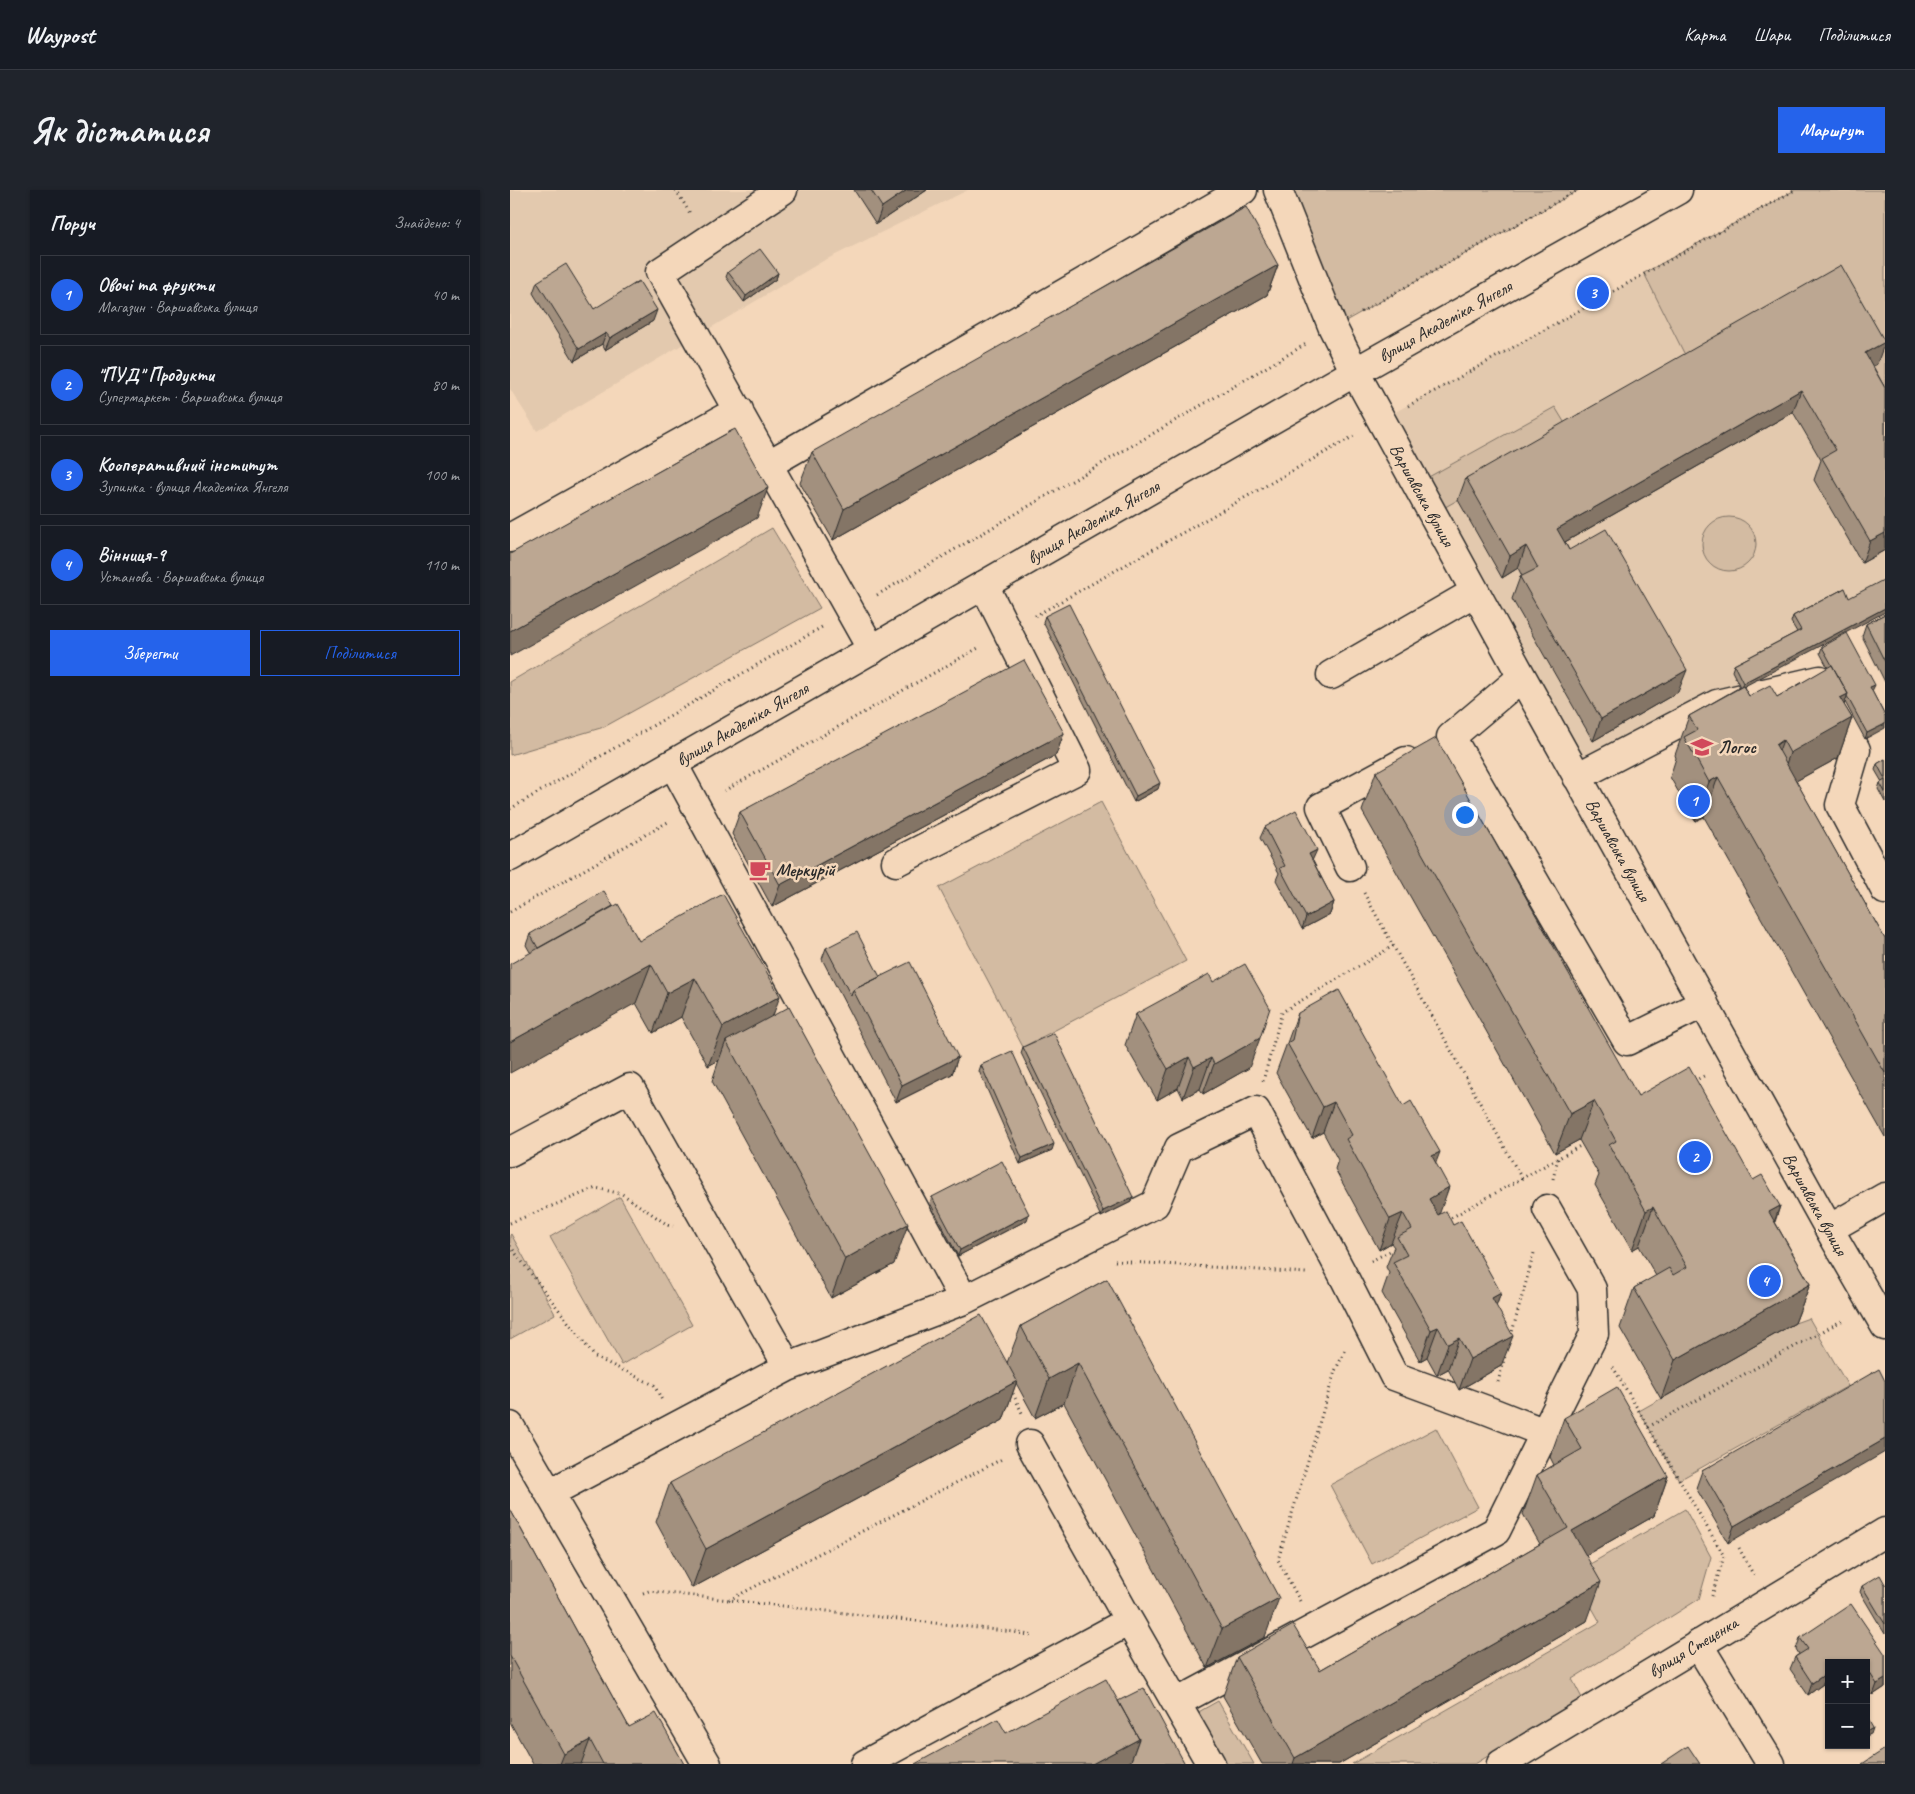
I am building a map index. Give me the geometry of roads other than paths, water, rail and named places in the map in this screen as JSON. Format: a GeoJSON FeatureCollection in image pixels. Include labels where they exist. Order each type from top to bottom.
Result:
{"type":"FeatureCollection","features":[{"type":"Feature","properties":{"kind":"street"},"geometry":{"type":"LineString","coordinates":[[783,190],[660,272],[872,650]]}},
{"type":"Feature","properties":{"kind":"street"},"geometry":{"type":"LineString","coordinates":[[769,464],[1242,190]]}},
{"type":"Feature","properties":{"kind":"street","name":"Варшавська вулиця"},"geometry":{"type":"LineString","coordinates":[[1278,190],[1333,328],[1355,372],[1522,677],[1878,1315]]}},
{"type":"Feature","properties":{"kind":"street","name":"вулиця Академіка Янгеля"},"geometry":{"type":"LineString","coordinates":[[510,858],[1355,372],[1678,190]]}},
{"type":"Feature","properties":{"kind":"street"},"geometry":{"type":"LineString","coordinates":[[510,538],[739,410]]}},
{"type":"Feature","properties":{"kind":"street"},"geometry":{"type":"LineString","coordinates":[[896,862],[1077,770],[984,585]]}},
{"type":"Feature","properties":{"kind":"street"},"geometry":{"type":"LineString","coordinates":[[1331,675],[1475,592]]}},
{"type":"Feature","properties":{"kind":"street"},"geometry":{"type":"LineString","coordinates":[[1350,867],[1321,807],[1451,736],[1522,677]]}},
{"type":"Feature","properties":{"kind":"street"},"geometry":{"type":"LineString","coordinates":[[1577,776],[1717,704],[1820,680],[1856,750],[1840,804],[1885,890]]}},
{"type":"Feature","properties":{"kind":"street"},"geometry":{"type":"LineString","coordinates":[[1451,736],[1627,1041],[1704,1003]]}},
{"type":"Feature","properties":{"kind":"street"},"geometry":{"type":"LineString","coordinates":[[673,764],[964,1300]]}},
{"type":"Feature","properties":{"kind":"street"},"geometry":{"type":"LineString","coordinates":[[510,1152],[630,1088],[788,1367]]}},
{"type":"Feature","properties":{"kind":"street"},"geometry":{"type":"LineString","coordinates":[[550,1493],[788,1367],[964,1300],[1155,1204],[1179,1148],[1256,1111],[1394,1376],[1490,1410],[1545,1433]]}},
{"type":"Feature","properties":{"kind":"street"},"geometry":{"type":"LineString","coordinates":[[1829,1229],[1885,1197]]}},
{"type":"Feature","properties":{"kind":"street"},"geometry":{"type":"LineString","coordinates":[[1176,1703],[1496,1531],[1594,1334],[1592,1289],[1547,1209]]}},
{"type":"Feature","properties":{"kind":"street"},"geometry":{"type":"LineString","coordinates":[[510,1426],[707,1764]]}},
{"type":"Feature","properties":{"kind":"street"},"geometry":{"type":"LineString","coordinates":[[1030,1444],[1211,1764]]}},
{"type":"Feature","properties":{"kind":"street","name":"вулиця Стеценка"},"geometry":{"type":"LineString","coordinates":[[1501,1764],[1885,1532]]}},
{"type":"Feature","properties":{"kind":"street"},"geometry":{"type":"LineString","coordinates":[[865,1764],[1129,1621]]}},
{"type":"Feature","properties":{"kind":"street"},"geometry":{"type":"LineString","coordinates":[[1698,1644],[1771,1764]]}},
{"type":"Feature","properties":{"kind":"place","name":"Кооперативний інститут"},"geometry":{"type":"Point","coordinates":[1593,293]}},
{"type":"Feature","properties":{"kind":"place","name":"Логос"},"geometry":{"type":"Point","coordinates":[1702,747]}},
{"type":"Feature","properties":{"kind":"place","name":"Овочі та фрукти"},"geometry":{"type":"Point","coordinates":[1694,801]}},
{"type":"Feature","properties":{"kind":"place","name":"Меркурій"},"geometry":{"type":"Point","coordinates":[760,870]}},
{"type":"Feature","properties":{"kind":"place","name":"\"ПУД\" Продукти"},"geometry":{"type":"Point","coordinates":[1695,1157]}},
{"type":"Feature","properties":{"kind":"place","name":"Вінниця-9"},"geometry":{"type":"Point","coordinates":[1765,1281]}}]}
